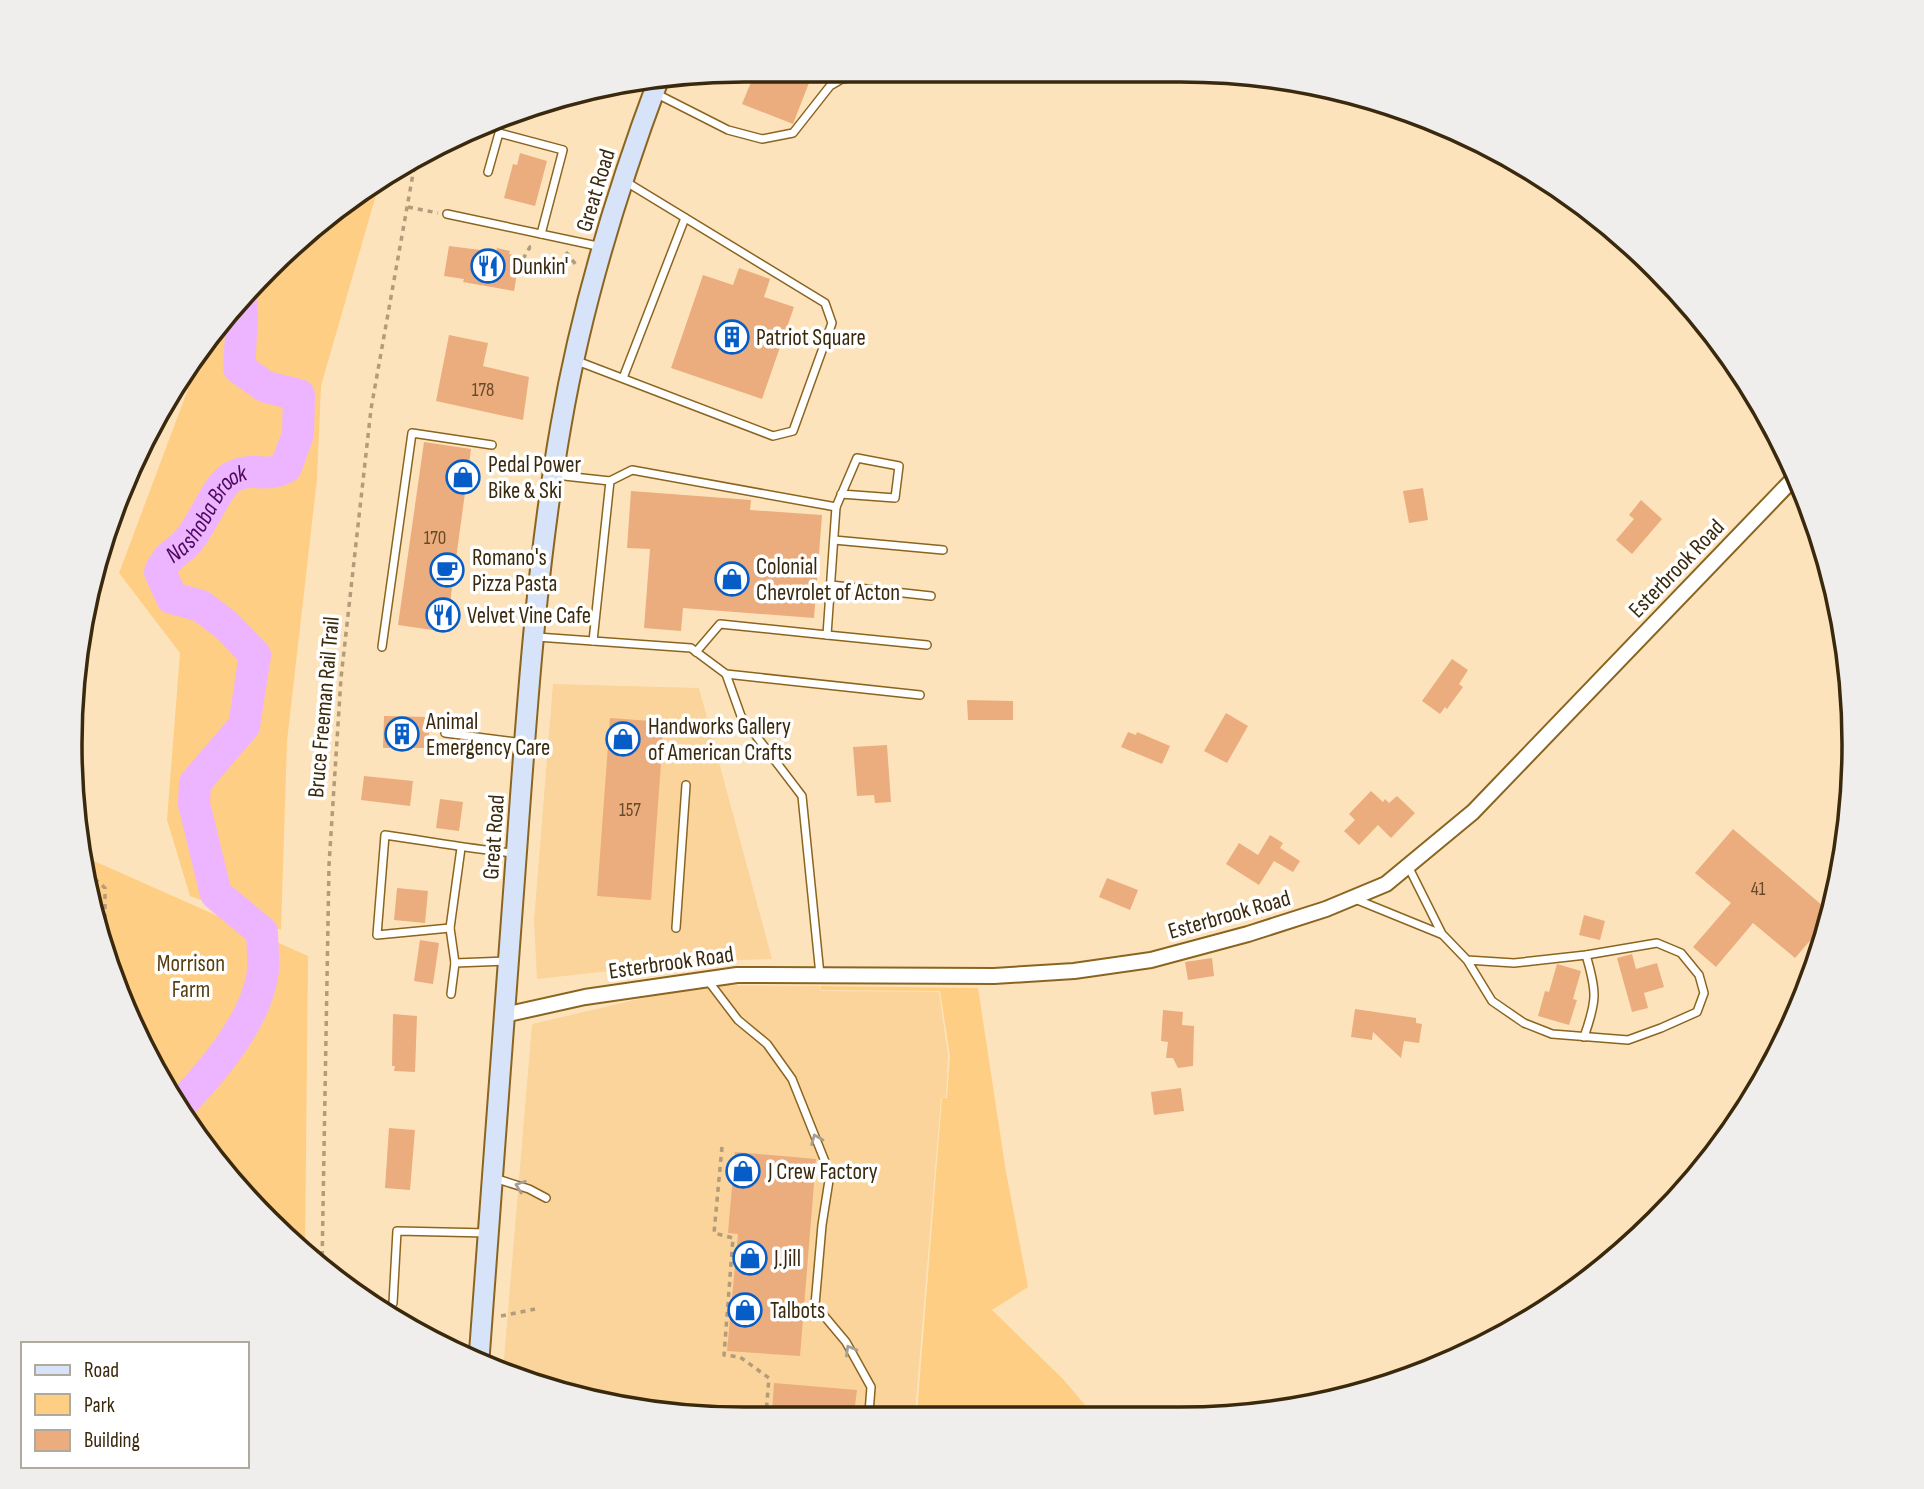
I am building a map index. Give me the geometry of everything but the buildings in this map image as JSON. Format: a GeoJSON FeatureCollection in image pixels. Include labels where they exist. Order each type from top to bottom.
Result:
{"type":"FeatureCollection","features":[{"type":"Feature","properties":{"kind":"main road","name":"Great Road"},"geometry":{"type":"LineString","coordinates":[[480,1351],[525,743],[541,565],[553,475],[583,316],[623,180],[655,89]]}},
{"type":"Feature","properties":{"kind":"street","name":"Esterbrook Road"},"geometry":{"type":"LineString","coordinates":[[505,1015],[585,998],[737,975],[994,976],[1074,971],[1151,960],[1248,934],[1326,909],[1386,884],[1473,811],[1788,485]]}},
{"type":"Feature","properties":{"kind":"lane"},"geometry":{"type":"LineString","coordinates":[[660,88],[728,130],[762,139],[793,133],[830,86],[837,82]]}},
{"type":"Feature","properties":{"kind":"lane"},"geometry":{"type":"LineString","coordinates":[[488,172],[499,132],[563,150],[541,234]]}},
{"type":"Feature","properties":{"kind":"lane"},"geometry":{"type":"LineString","coordinates":[[574,360],[773,436],[793,431],[832,323],[825,303],[623,180]]}},
{"type":"Feature","properties":{"kind":"lane"},"geometry":{"type":"LineString","coordinates":[[447,215],[603,247]]}},
{"type":"Feature","properties":{"kind":"lane"},"geometry":{"type":"LineString","coordinates":[[623,379],[685,218]]}},
{"type":"Feature","properties":{"kind":"lane"},"geometry":{"type":"LineString","coordinates":[[382,647],[412,433],[492,446]]}},
{"type":"Feature","properties":{"kind":"lane"},"geometry":{"type":"LineString","coordinates":[[827,635],[836,507],[841,494],[857,458],[899,466],[895,498],[841,494]]}},
{"type":"Feature","properties":{"kind":"lane"},"geometry":{"type":"LineString","coordinates":[[553,475],[610,481],[632,470],[836,507]]}},
{"type":"Feature","properties":{"kind":"lane"},"geometry":{"type":"LineString","coordinates":[[593,641],[610,481]]}},
{"type":"Feature","properties":{"kind":"lane"},"geometry":{"type":"LineString","coordinates":[[834,540],[943,550]]}},
{"type":"Feature","properties":{"kind":"lane"},"geometry":{"type":"LineString","coordinates":[[831,585],[931,596]]}},
{"type":"Feature","properties":{"kind":"lane"},"geometry":{"type":"LineString","coordinates":[[696,652],[720,624],[927,645]]}},
{"type":"Feature","properties":{"kind":"lane"},"geometry":{"type":"LineString","coordinates":[[535,637],[691,648],[726,674],[920,695]]}},
{"type":"Feature","properties":{"kind":"lane"},"geometry":{"type":"LineString","coordinates":[[726,674],[741,716],[802,796],[820,976]]}},
{"type":"Feature","properties":{"kind":"lane"},"geometry":{"type":"LineString","coordinates":[[445,733],[525,743]]}},
{"type":"Feature","properties":{"kind":"lane"},"geometry":{"type":"LineString","coordinates":[[676,928],[686,785]]}},
{"type":"Feature","properties":{"kind":"lane"},"geometry":{"type":"LineString","coordinates":[[450,928],[377,936],[385,835],[461,848],[516,853]]}},
{"type":"Feature","properties":{"kind":"lane"},"geometry":{"type":"LineString","coordinates":[[451,995],[455,963],[450,928],[461,848]]}},
{"type":"Feature","properties":{"kind":"lane"},"geometry":{"type":"LineString","coordinates":[[1408,865],[1442,934],[1467,960],[1492,1001],[1524,1023],[1552,1034],[1628,1040],[1697,1012],[1704,993],[1699,975],[1681,953],[1657,943],[1514,963],[1467,960]]}},
{"type":"Feature","properties":{"kind":"lane"},"geometry":{"type":"LineString","coordinates":[[1352,898],[1442,934]]}},
{"type":"Feature","properties":{"kind":"lane"},"geometry":{"type":"LineString","coordinates":[[1584,1037],[1593,1013],[1595,987],[1586,955]]}},
{"type":"Feature","properties":{"kind":"lane"},"geometry":{"type":"LineString","coordinates":[[455,963],[508,961]]}},
{"type":"Feature","properties":{"kind":"lane"},"geometry":{"type":"LineString","coordinates":[[706,978],[738,1020],[766,1044],[792,1079],[830,1174],[815,1305],[846,1342],[871,1387],[869,1407]]}},
{"type":"Feature","properties":{"kind":"lane"},"geometry":{"type":"LineString","coordinates":[[493,1178],[529,1189],[546,1198]]}},
{"type":"Feature","properties":{"kind":"lane"},"geometry":{"type":"LineString","coordinates":[[393,1303],[397,1231],[489,1233]]}},
{"type":"Feature","properties":{"kind":"path","name":"Bruce Freeman Rail Trail"},"geometry":{"type":"LineString","coordinates":[[322,1254],[329,864],[341,678],[371,409],[414,171]]}},
{"type":"Feature","properties":{"kind":"path"},"geometry":{"type":"LineString","coordinates":[[407,207],[447,215]]}},
{"type":"Feature","properties":{"kind":"path"},"geometry":{"type":"LineString","coordinates":[[523,259],[530,247],[544,245]]}},
{"type":"Feature","properties":{"kind":"path"},"geometry":{"type":"LineString","coordinates":[[560,250],[569,254],[577,266]]}},
{"type":"Feature","properties":{"kind":"path"},"geometry":{"type":"LineString","coordinates":[[97,880],[105,888],[105,916]]}},
{"type":"Feature","properties":{"kind":"path"},"geometry":{"type":"LineString","coordinates":[[722,1147],[714,1233],[733,1238],[724,1355],[740,1357],[769,1378],[767,1407]]}},
{"type":"Feature","properties":{"kind":"path"},"geometry":{"type":"LineString","coordinates":[[501,1316],[535,1309]]}},
{"type":"Feature","properties":{"kind":"shaded area"},"geometry":{"type":"Polygon","coordinates":[[[553,684],[699,688],[772,959],[701,961],[537,979],[534,921],[553,684]]]}},
{"type":"Feature","properties":{"kind":"shaded area"},"geometry":{"type":"Polygon","coordinates":[[[699,985],[820,986],[821,991],[939,992],[948,1056],[946,1097],[941,1098],[915,1407],[744,1407],[658,1401],[573,1384],[504,1361],[532,1024],[699,985]]]}},
{"type":"Feature","properties":{"kind":"green space"},"geometry":{"type":"Polygon","coordinates":[[[376,195],[321,386],[317,479],[287,741],[281,930],[190,896],[167,820],[180,653],[119,573],[194,377],[219,341],[276,276],[341,219],[376,195]]]}},
{"type":"Feature","properties":{"kind":"green space","name":"Morrison Farm"},"geometry":{"type":"Polygon","coordinates":[[[93,860],[308,956],[305,1239],[276,1213],[219,1148],[171,1076],[133,998],[117,957],[93,860]]]}},
{"type":"Feature","properties":{"kind":"green space"},"geometry":{"type":"Polygon","coordinates":[[[821,986],[978,988],[1006,1172],[1028,1287],[992,1310],[1063,1379],[1087,1407],[917,1407],[942,1098],[947,1098],[950,1056],[940,991],[821,990],[821,986]]]}},
{"type":"Feature","properties":{"kind":"waterway","name":"Nashoba Brook"},"geometry":{"type":"LineString","coordinates":[[186,1099],[205,1079],[243,1026],[259,989],[263,970],[262,932],[216,894],[194,804],[195,783],[244,726],[255,655],[226,625],[201,606],[172,598],[160,572],[170,557],[194,534],[216,495],[228,480],[241,473],[272,472],[286,467],[298,434],[299,395],[266,387],[239,368],[242,314]]}},
{"type":"Feature","properties":{"kind":"place","name":"Dunkin'"},"geometry":{"type":"Point","coordinates":[488,266]}},
{"type":"Feature","properties":{"kind":"place","name":"Patriot Square"},"geometry":{"type":"Point","coordinates":[732,337]}},
{"type":"Feature","properties":{"kind":"place","name":"Pedal Power Bike & Ski"},"geometry":{"type":"Point","coordinates":[463,477]}},
{"type":"Feature","properties":{"kind":"place","name":"Romano's Pizza Pasta"},"geometry":{"type":"Point","coordinates":[447,570]}},
{"type":"Feature","properties":{"kind":"place","name":"Colonial Chevrolet of Acton"},"geometry":{"type":"Point","coordinates":[732,579]}},
{"type":"Feature","properties":{"kind":"place","name":"Velvet Vine Cafe"},"geometry":{"type":"Point","coordinates":[443,615]}},
{"type":"Feature","properties":{"kind":"place","name":"Animal Emergency Care"},"geometry":{"type":"Point","coordinates":[402,734]}},
{"type":"Feature","properties":{"kind":"place","name":"Handworks Gallery of American Crafts"},"geometry":{"type":"Point","coordinates":[623,739]}},
{"type":"Feature","properties":{"kind":"place","name":"J Crew Factory"},"geometry":{"type":"Point","coordinates":[743,1171]}},
{"type":"Feature","properties":{"kind":"place","name":"J.Jill"},"geometry":{"type":"Point","coordinates":[750,1258]}},
{"type":"Feature","properties":{"kind":"place","name":"Talbots"},"geometry":{"type":"Point","coordinates":[745,1310]}}]}
